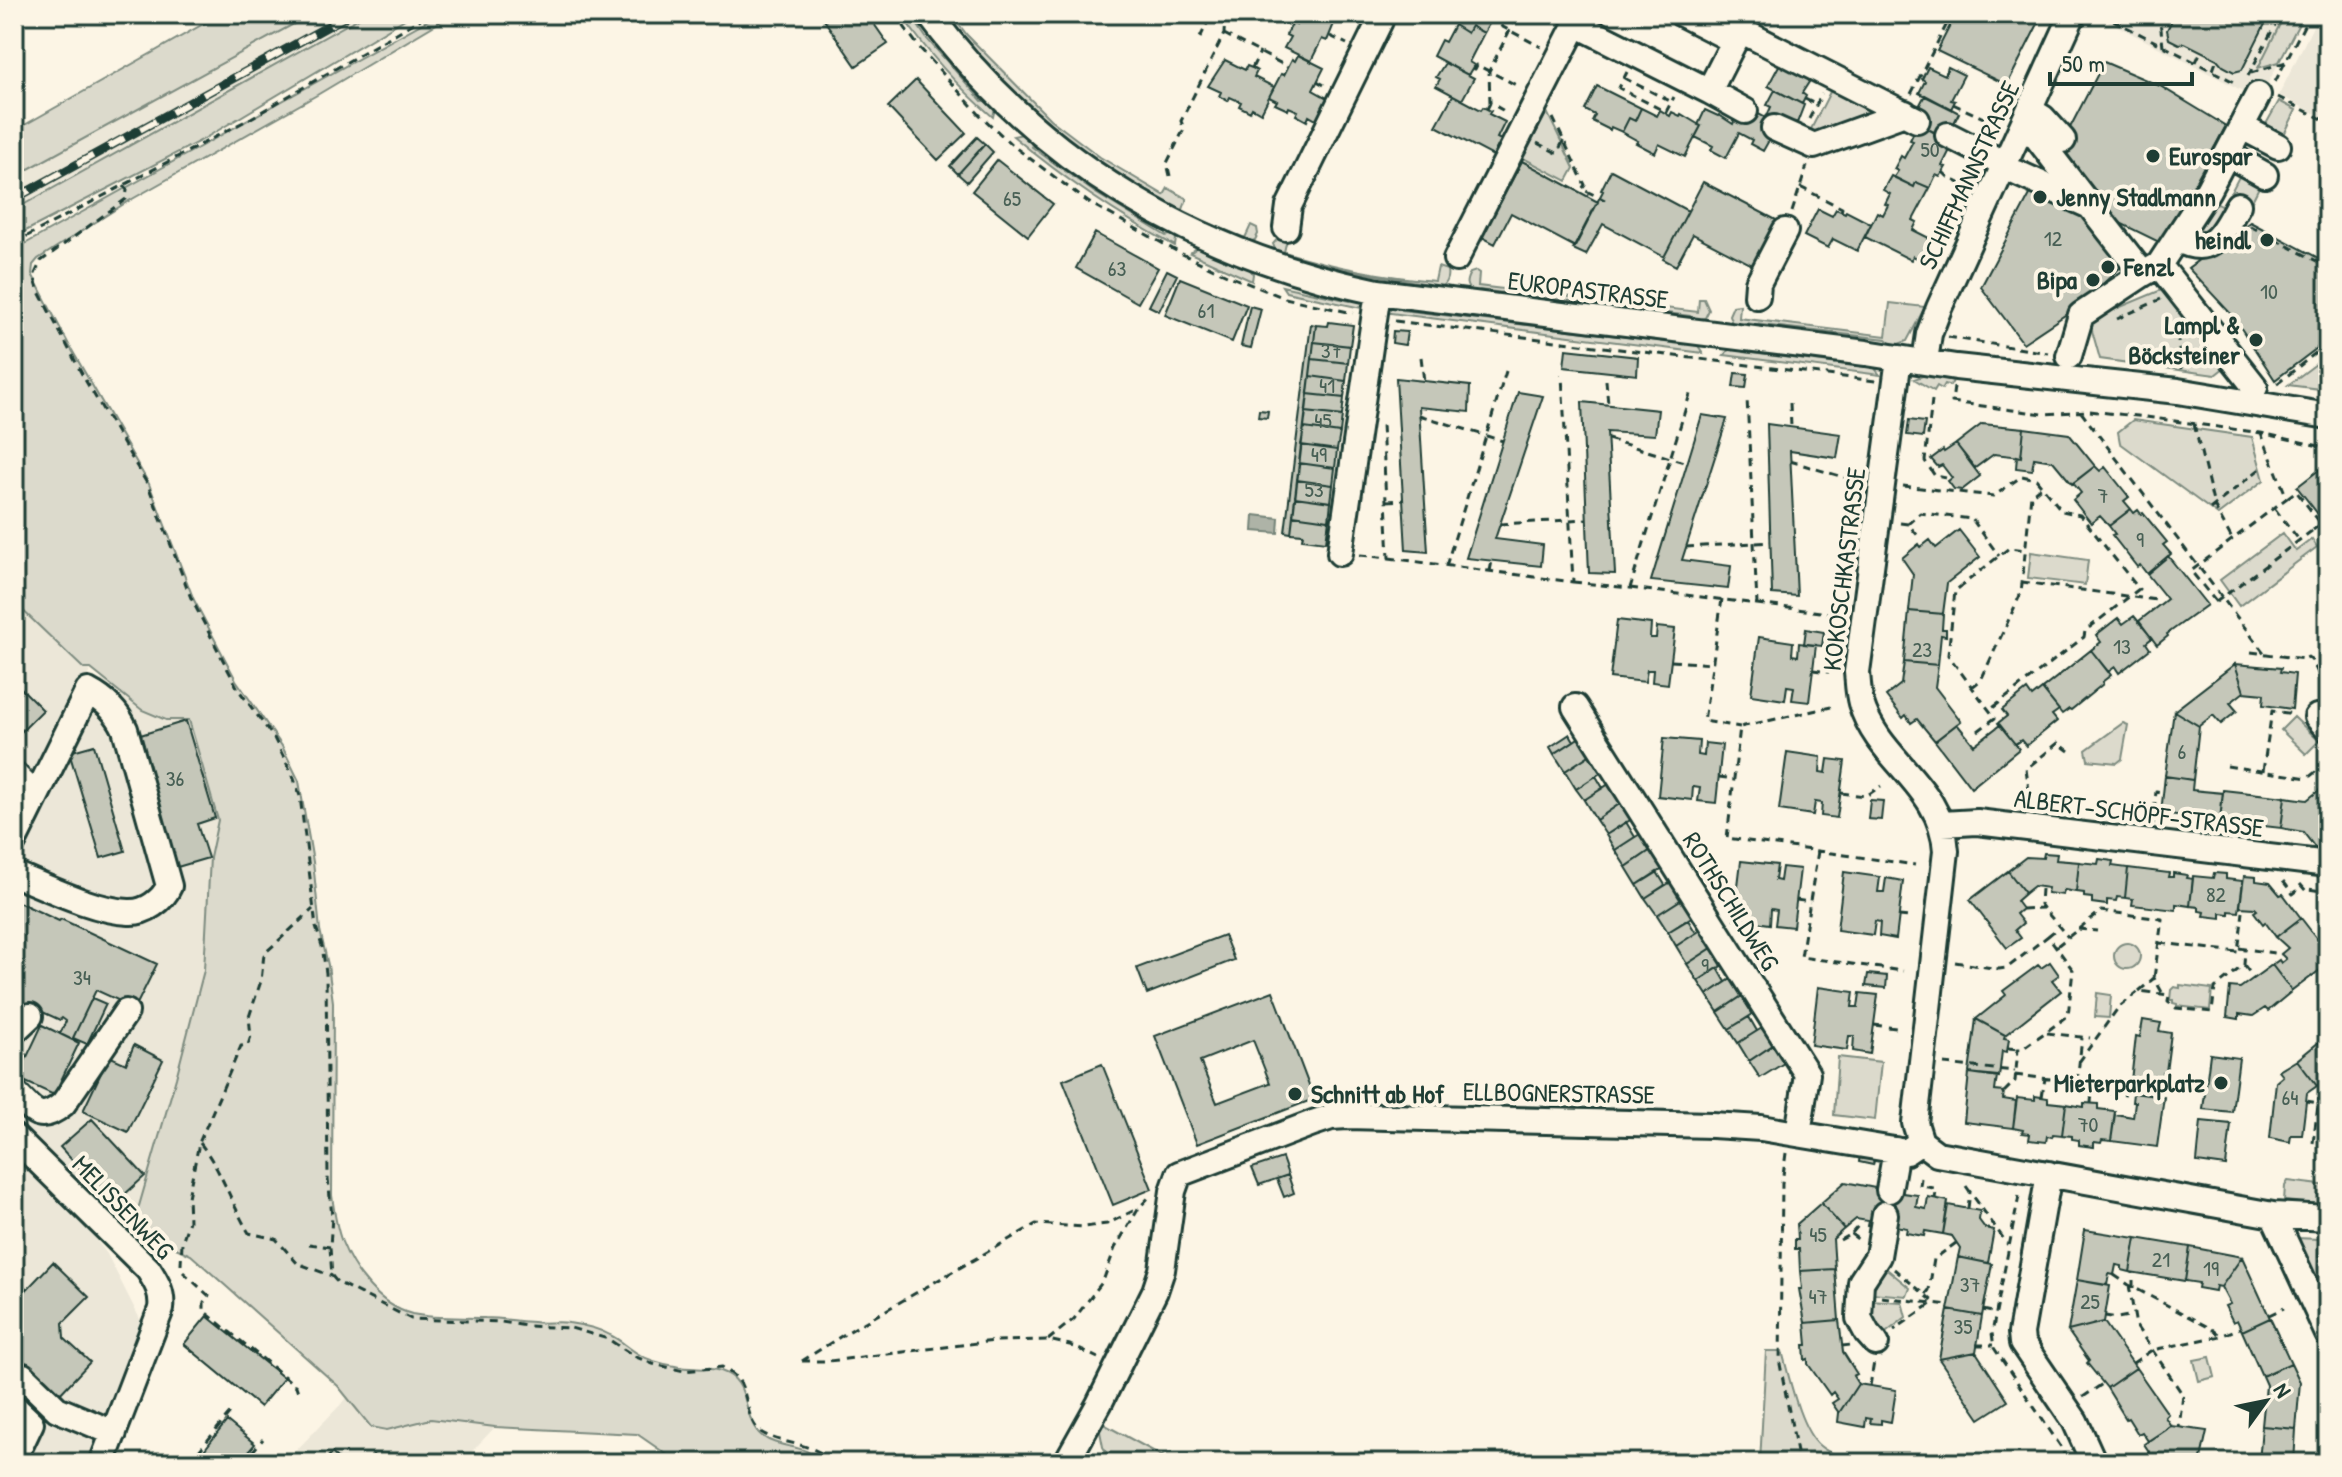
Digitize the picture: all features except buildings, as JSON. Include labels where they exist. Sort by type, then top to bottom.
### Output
[{"type":"street","name":"EUROPASTRASSE","points":[[929,14],[969,65],[1015,112],[1073,160],[1149,209],[1216,241],[1327,281],[1378,292],[1956,367],[2178,391],[2328,416]]},
{"type":"street","points":[[1286,228],[1289,206],[1380,21],[1380,14]]},
{"type":"street","points":[[1682,14],[1741,28],[1908,115]]},
{"type":"street","name":"SCHIFFMANNSTRASSE","points":[[1925,361],[1929,334],[1939,308],[2011,169],[2030,110],[2073,14]]},
{"type":"street","points":[[1456,259],[1579,19],[1636,54],[1745,111]]},
{"type":"street","points":[[1709,91],[1741,28]]},
{"type":"street","points":[[2069,356],[2081,315],[2151,270],[2176,239],[2208,190],[2242,127],[2255,87]]},
{"type":"street","points":[[2030,110],[2043,118],[2063,140]]},
{"type":"street","points":[[1774,128],[1806,142],[1908,115]]},
{"type":"street","points":[[2242,127],[2278,146]]},
{"type":"street","points":[[1948,135],[2090,206]]},
{"type":"street","points":[[2035,135],[2090,206],[2263,388]]},
{"type":"street","points":[[2227,154],[2265,175]]},
{"type":"street","points":[[2176,239],[2189,246],[2207,246],[2244,213],[2208,190]]},
{"type":"street","points":[[1757,296],[1758,283],[1785,231]]},
{"type":"street","points":[[1340,553],[1378,292]]},
{"type":"street","name":"KOKOSCHKASTRASSE","points":[[1899,358],[1857,672],[1862,704],[1880,738],[1934,806],[1942,824],[1946,851],[1915,1123],[1921,1142]]},
{"type":"street","points":[[14,874],[82,901],[128,912],[140,911],[160,900],[169,886],[125,729],[110,706],[88,691],[36,796],[17,825]]},
{"type":"street","name":"ROTHSCHILDWEG","points":[[1575,707],[1807,1074],[1794,1133]]},
{"type":"street","points":[[14,774],[36,796]]},
{"type":"street","name":"ALBERT-SCHÖPF-STRASSE","points":[[1942,824],[1977,822],[2328,864]]},
{"type":"street","points":[[14,1092],[36,1114],[55,1111],[63,1104],[126,1012]]},
{"type":"street","name":"ELLBOGNERSTRASSE","points":[[1066,1463],[1155,1291],[1162,1270],[1173,1191],[1179,1174],[1313,1123],[1331,1117],[1360,1116],[1712,1125],[1794,1133],[1906,1152],[1921,1142]]},
{"type":"street","name":"MELISSENWEG","points":[[14,1137],[148,1269],[158,1284],[162,1298],[161,1309],[102,1463]]},
{"type":"street","points":[[1921,1142],[1937,1154],[2273,1215],[2325,1228]]},
{"type":"street","points":[[1876,1343],[1859,1318],[1861,1282],[1878,1256],[1896,1150]]},
{"type":"street","points":[[2049,1174],[2021,1333],[2022,1343],[2075,1421],[2094,1463]]},
{"type":"street","points":[[2273,1215],[2328,1334]]},
{"type":"street","points":[[23,1376],[57,1409],[114,1433]]},
{"type":"street","points":[[14,1407],[31,1423],[14,1459]]},
{"type":"path","points":[[14,243],[251,118],[429,14]]},
{"type":"path","points":[[1170,176],[1167,163],[1184,129],[1181,121],[1224,34],[1225,14]]},
{"type":"path","points":[[1490,103],[1489,71],[1518,14]]},
{"type":"path","points":[[1908,115],[1952,14]]},
{"type":"path","points":[[2101,14],[2212,71],[2255,87],[2328,122]]},
{"type":"path","points":[[2154,14],[2160,21],[2163,46]]},
{"type":"path","points":[[2255,87],[2281,14]]},
{"type":"path","points":[[2255,87],[2286,62],[2310,14]]},
{"type":"path","points":[[1499,16],[1503,18],[1499,25],[1559,57]]},
{"type":"path","points":[[1200,38],[1210,17],[1225,24]]},
{"type":"path","points":[[1224,34],[1288,67]]},
{"type":"path","points":[[2196,63],[2201,51]]},
{"type":"path","points":[[1252,68],[1260,52]]},
{"type":"path","points":[[1636,54],[1619,88],[1666,113],[1683,78]]},
{"type":"path","points":[[2212,71],[2217,59]]},
{"type":"path","points":[[2255,87],[2286,62]]},
{"type":"path","points":[[1472,68],[1475,69],[1477,65],[1540,94],[1585,185],[1582,189],[1605,200]]},
{"type":"path","points":[[1785,231],[1800,187],[1806,142],[1817,105],[1831,76]]},
{"type":"path","points":[[1624,78],[1672,102]]},
{"type":"path","points":[[1805,99],[1817,105]]},
{"type":"path","points":[[1953,104],[2005,128]]},
{"type":"path","points":[[1520,134],[1557,153],[1564,140]]},
{"type":"path","points":[[1943,172],[1976,192]]},
{"type":"path","points":[[124,186],[126,199],[41,261],[34,276],[39,292],[84,378],[148,485],[191,598],[238,689],[274,738],[300,796],[313,909],[322,946],[328,999],[328,1179],[332,1216],[332,1276]]},
{"type":"path","points":[[1800,187],[1842,208],[1841,212]]},
{"type":"path","points":[[2244,213],[2328,267]]},
{"type":"path","points":[[1278,296],[1374,317],[1882,381]]},
{"type":"path","points":[[2106,324],[2160,300]]},
{"type":"path","points":[[2175,309],[2181,370]]},
{"type":"path","points":[[2263,388],[2328,343]]},
{"type":"path","points":[[1421,357],[1424,381]]},
{"type":"path","points":[[1446,566],[1507,368]]},
{"type":"path","points":[[1562,375],[1573,582]]},
{"type":"path","points":[[1606,380],[1608,405]]},
{"type":"path","points":[[1954,380],[1952,402],[2043,414],[2081,412],[2146,417],[2261,433],[2328,448]]},
{"type":"path","points":[[1630,588],[1691,391]]},
{"type":"path","points":[[1747,398],[1757,604]]},
{"type":"path","points":[[1932,400],[1925,461],[1935,476],[1944,478]]},
{"type":"path","points":[[1790,403],[1791,427]]},
{"type":"path","points":[[1381,412],[1389,558]]},
{"type":"path","points":[[2081,412],[2265,654]]},
{"type":"path","points":[[1419,415],[1503,441]]},
{"type":"path","points":[[2194,424],[2212,508],[2232,539]]},
{"type":"path","points":[[2261,433],[2287,498]]},
{"type":"path","points":[[1608,439],[1687,463]]},
{"type":"path","points":[[1790,461],[1853,480]]},
{"type":"path","points":[[2212,508],[2261,468]]},
{"type":"path","points":[[1893,485],[1994,496],[2022,476],[2036,479],[2062,511],[2080,515],[2139,589],[2085,631],[2084,637],[1990,710]]},
{"type":"path","points":[[1972,687],[1981,680],[2021,593],[2031,495],[2042,486]]},
{"type":"path","points":[[2324,522],[2313,530],[2300,541],[2216,602],[2191,571],[2296,491],[2328,533]]},
{"type":"path","points":[[1386,501],[1403,500]]},
{"type":"path","points":[[2274,508],[2300,541]]},
{"type":"path","points":[[1908,524],[1920,513],[1972,519],[1999,556]]},
{"type":"path","points":[[1500,524],[1587,519]]},
{"type":"path","points":[[1898,523],[1908,524],[1919,537]]},
{"type":"path","points":[[1686,547],[1771,542]]},
{"type":"path","points":[[1978,731],[1995,718],[1948,655],[1955,591],[2009,548],[2026,550]]},
{"type":"path","points":[[1340,553],[1865,617]]},
{"type":"path","points":[[1490,571],[1492,561]]},
{"type":"path","points":[[2022,582],[2156,600]]},
{"type":"path","points":[[1673,594],[1676,584]]},
{"type":"path","points":[[1722,599],[1704,721],[1740,727],[1831,707]]},
{"type":"path","points":[[2251,652],[2308,657],[2328,693]]},
{"type":"path","points":[[1671,661],[1712,664]]},
{"type":"path","points":[[1813,670],[1829,672]]},
{"type":"path","points":[[2263,771],[2272,711],[2322,723]]},
{"type":"path","points":[[1740,727],[1727,838],[1915,865]]},
{"type":"path","points":[[2035,829],[2026,769],[2058,743],[2069,751]]},
{"type":"path","points":[[2227,766],[2308,778],[2328,762]]},
{"type":"path","points":[[1719,777],[1734,779]]},
{"type":"path","points":[[1841,793],[1866,796],[1881,786]]},
{"type":"path","points":[[2154,806],[2156,791],[2163,792]]},
{"type":"path","points":[[1818,851],[1801,957],[1903,971]]},
{"type":"path","points":[[2041,889],[2040,904],[2068,937]]},
{"type":"path","points":[[2308,889],[2328,892]]},
{"type":"path","points":[[1796,900],[1810,902]]},
{"type":"path","points":[[2022,909],[2043,908]]},
{"type":"path","points":[[181,1265],[182,1242],[189,1221],[188,1197],[199,1143],[241,1046],[248,1045],[251,1036],[249,1017],[261,981],[264,954],[313,909]]},
{"type":"path","points":[[2056,947],[2101,911],[2162,919],[2154,978],[2163,994]]},
{"type":"path","points":[[2159,943],[2238,952],[2243,912]]},
{"type":"path","points":[[1899,916],[1909,917]]},
{"type":"path","points":[[1947,961],[2007,968],[2059,927]]},
{"type":"path","points":[[2078,929],[2097,931]]},
{"type":"path","points":[[2008,1048],[2022,1049],[2068,1016],[2073,970],[2048,936]]},
{"type":"path","points":[[2239,948],[2281,954]]},
{"type":"path","points":[[2245,949],[2244,965],[2250,973]]},
{"type":"path","points":[[2139,991],[2169,995],[2168,1002],[2176,1008],[2212,1012],[2215,988],[2244,965]]},
{"type":"path","points":[[2079,1062],[2118,1008],[2154,978]]},
{"type":"path","points":[[1874,1025],[1896,1028]]},
{"type":"path","points":[[2045,1033],[2090,1038]]},
{"type":"path","points":[[2077,1082],[2082,1037]]},
{"type":"path","points":[[2004,1092],[2015,1081],[2018,1049]]},
{"type":"path","points":[[1934,1063],[2077,1082],[2085,1090],[2126,1095]]},
{"type":"path","points":[[2042,1097],[2045,1078]]},
{"type":"path","points":[[2091,1103],[2092,1091]]},
{"type":"path","points":[[2313,1143],[2319,1099],[2328,1092]]},
{"type":"path","points":[[2306,1101],[2318,1103]]},
{"type":"path","points":[[1794,1133],[1782,1183],[1780,1364],[1799,1463]]},
{"type":"path","points":[[199,1143],[230,1193],[249,1233],[276,1239],[297,1263],[332,1276],[337,1282],[411,1319],[571,1328],[608,1339],[653,1364],[684,1371],[722,1367],[739,1379],[754,1424],[762,1433],[818,1452],[832,1463]]},
{"type":"path","points":[[1921,1178],[1920,1186],[1934,1188],[1935,1198]]},
{"type":"path","points":[[1966,1186],[2009,1246]]},
{"type":"path","points":[[1968,1208],[1970,1192]]},
{"type":"path","points":[[1048,1340],[1074,1319],[1103,1281],[1115,1248],[1139,1208],[1107,1224],[1084,1227],[1036,1224],[802,1361],[829,1361],[994,1341],[1048,1340],[1070,1345],[1116,1369]]},
{"type":"path","points":[[1840,1240],[1858,1226]]},
{"type":"path","points":[[2325,1228],[2321,1260],[2328,1260]]},
{"type":"path","points":[[1926,1295],[1934,1259],[1956,1243]]},
{"type":"path","points":[[309,1244],[330,1247]]},
{"type":"path","points":[[183,1272],[209,1296],[204,1302],[204,1311],[296,1386],[299,1395]]},
{"type":"path","points":[[2133,1272],[2131,1287],[2136,1326],[2183,1395],[2179,1427]]},
{"type":"path","points":[[2114,1275],[2221,1336]]},
{"type":"path","points":[[1860,1296],[1949,1305]]},
{"type":"path","points":[[2269,1315],[2284,1308]]},
{"type":"path","points":[[1983,1310],[1996,1313]]},
{"type":"path","points":[[2105,1316],[2117,1318],[2134,1315]]},
{"type":"path","points":[[2133,1363],[2152,1350],[2221,1336],[2240,1328]]},
{"type":"path","points":[[1976,1345],[1993,1345]]},
{"type":"path","points":[[189,1463],[231,1412]]},
{"type":"path","points":[[243,1463],[263,1439]]},
{"type":"path","points":[[2294,1458],[2327,1463]]},
{"type":"shaded area","points":[[221,14],[312,14],[14,177],[14,131]]},
{"type":"shaded area","points":[[312,14],[366,14],[14,210],[14,177]]},
{"type":"shaded area","points":[[366,14],[413,14],[202,140],[14,237],[14,210]]},
{"type":"shaded area","points":[[439,14],[453,14],[127,202],[38,259],[33,265],[32,274],[149,484],[194,600],[236,680],[282,746],[299,781],[333,1002],[332,1195],[340,1236],[361,1276],[389,1304],[412,1314],[580,1325],[618,1339],[653,1361],[728,1374],[740,1386],[752,1422],[762,1436],[809,1452],[820,1463],[679,1463],[637,1434],[495,1427],[431,1419],[387,1430],[371,1427],[338,1386],[191,1255],[176,1248],[144,1248],[121,1231],[137,1213],[204,970],[210,858],[218,820],[189,720],[166,720],[142,710],[91,669],[84,669],[14,602],[14,250]]},
{"type":"shaded area","points":[[901,14],[910,14],[927,39],[982,101],[990,100],[995,108],[993,117],[944,68]]},
{"type":"shaded area","points":[[939,14],[951,14],[967,35],[1050,119],[1100,157],[1164,195],[1168,188],[1187,199],[1182,212],[1245,238],[1251,225],[1257,228],[1255,240],[1249,242],[1210,228],[1101,167],[1020,103]]},
{"type":"shaded area","points":[[2094,14],[2304,14],[2265,89],[2243,91]]},
{"type":"shaded area","points":[[2285,14],[2304,14],[2279,62],[2258,68]]},
{"type":"shaded area","points":[[2319,14],[2328,14],[2328,120],[2279,95]]},
{"type":"shaded area","points":[[1834,84],[1892,114],[1814,138],[1808,135]]},
{"type":"shaded area","points":[[2279,101],[2296,110],[2281,141],[2262,131]]},
{"type":"shaded area","points":[[1547,112],[1574,168],[1567,181],[1523,158]]},
{"type":"shaded area","points":[[1023,134],[1030,138],[1032,147],[1094,192],[1166,236],[1174,234],[1175,246],[1091,195],[1013,136]]},
{"type":"shaded area","points":[[2243,169],[2263,179],[2251,203],[2231,192]]},
{"type":"shaded area","points":[[2211,200],[2229,209],[2214,238],[2197,228]]},
{"type":"shaded area","points":[[1279,237],[1287,239],[1284,252],[1321,262],[1378,274],[1435,281],[1438,267],[1447,270],[1446,281],[1432,290],[1428,284],[1333,268],[1277,254],[1273,244]]},
{"type":"shaded area","points":[[1198,247],[1249,268],[1253,274],[1252,281],[1190,253]]},
{"type":"shaded area","points":[[1470,273],[1479,273],[1478,286],[1698,312],[1699,299],[1704,299],[1709,310],[1705,318],[1693,322],[1690,316],[1480,290],[1473,293],[1467,281]]},
{"type":"shaded area","points":[[1282,286],[1350,301],[1356,297],[1366,309],[1286,292]]},
{"type":"shaded area","points":[[2171,286],[2230,363],[2215,375],[2100,359],[2089,320]]},
{"type":"shaded area","points":[[1398,302],[1402,310],[1676,343],[1684,339],[1694,340],[1703,353],[1383,312]]},
{"type":"shaded area","points":[[1890,303],[1925,307],[1907,341],[1893,346],[1886,339],[1745,323],[1738,328],[1729,315],[1733,306],[1740,305],[1739,318],[1886,336]]},
{"type":"shaded area","points":[[1739,345],[1743,352],[1854,366],[1863,361],[1870,362],[1880,375],[1724,355],[1732,346]]},
{"type":"shaded area","points":[[2328,355],[2328,390],[2288,385]]},
{"type":"shaded area","points":[[1928,374],[1953,381],[1942,389],[1937,386],[1934,391],[1914,379]]},
{"type":"shaded area","points":[[2133,420],[2252,437],[2264,480],[2218,515],[2120,443],[2118,432]]},
{"type":"shaded area","points":[[1254,515],[1279,518],[1278,533],[1253,531]]},
{"type":"shaded area","points":[[2283,533],[2296,551],[2312,539],[2317,547],[2239,606],[2220,580]]},
{"type":"shaded area","points":[[2031,552],[2088,560],[2085,585],[2028,578]]},
{"type":"shaded area","points":[[14,602],[83,669],[91,669],[14,828]]},
{"type":"shaded area","points":[[102,679],[142,710],[166,720],[189,720],[218,820],[210,858],[204,970],[137,1213],[121,1231],[14,1115],[14,867]]},
{"type":"shaded area","points":[[2294,717],[2319,741],[2306,754],[2281,730]]},
{"type":"shaded area","points":[[2123,723],[2128,725],[2122,759],[2117,763],[2088,760],[2086,750]]},
{"type":"shaded area","points":[[2127,943],[2136,947],[2140,956],[2136,965],[2127,969],[2118,965],[2114,956],[2118,947]]},
{"type":"shaded area","points":[[2180,985],[2212,989],[2210,1010],[2173,1003],[2170,1000],[2171,990],[2180,988]]},
{"type":"shaded area","points":[[2097,993],[2111,995],[2109,1018],[2095,1017]]},
{"type":"shaded area","points":[[1838,1057],[1881,1062],[1875,1120],[1834,1115]]},
{"type":"shaded area","points":[[14,1153],[81,1220],[107,1254],[146,1331],[94,1463],[14,1463]]},
{"type":"shaded area","points":[[2288,1181],[2328,1186],[2328,1205],[2284,1201]]},
{"type":"shaded area","points":[[2296,1238],[2319,1239],[2318,1257],[2328,1277],[2328,1304]]},
{"type":"shaded area","points":[[1882,1265],[1910,1288],[1907,1296],[1871,1293],[1876,1285],[1870,1282]]},
{"type":"shaded area","points":[[1865,1302],[1902,1302],[1906,1317],[1883,1335],[1880,1328],[1874,1330]]},
{"type":"shaded area","points":[[1766,1351],[1782,1351],[1796,1402],[1807,1428],[1820,1446],[1831,1453],[1869,1463],[1760,1463]]},
{"type":"shaded area","points":[[2210,1357],[2215,1377],[2199,1381],[2194,1360]]},
{"type":"shaded area","points":[[348,1397],[372,1427],[387,1430],[431,1419],[495,1427],[461,1463],[284,1463]]},
{"type":"shaded area","points":[[1098,1421],[1175,1463],[1112,1463],[1103,1447]]},
{"type":"railway","points":[[14,199],[350,14]]},
{"type":"place","name":"Eurospar","points":[[2153,156]]},
{"type":"place","name":"Jenny Stadlmann","points":[[2040,197]]},
{"type":"place","name":"heindl","points":[[2267,240]]},
{"type":"place","name":"Fenzl","points":[[2108,267]]},
{"type":"place","name":"Bipa","points":[[2093,280]]},
{"type":"place","name":"Lampl & Böcksteiner","points":[[2256,340]]},
{"type":"place","name":"Mieterparkplatz","points":[[2221,1083]]},
{"type":"place","name":"Schnitt ab Hof","points":[[1295,1094]]}]
